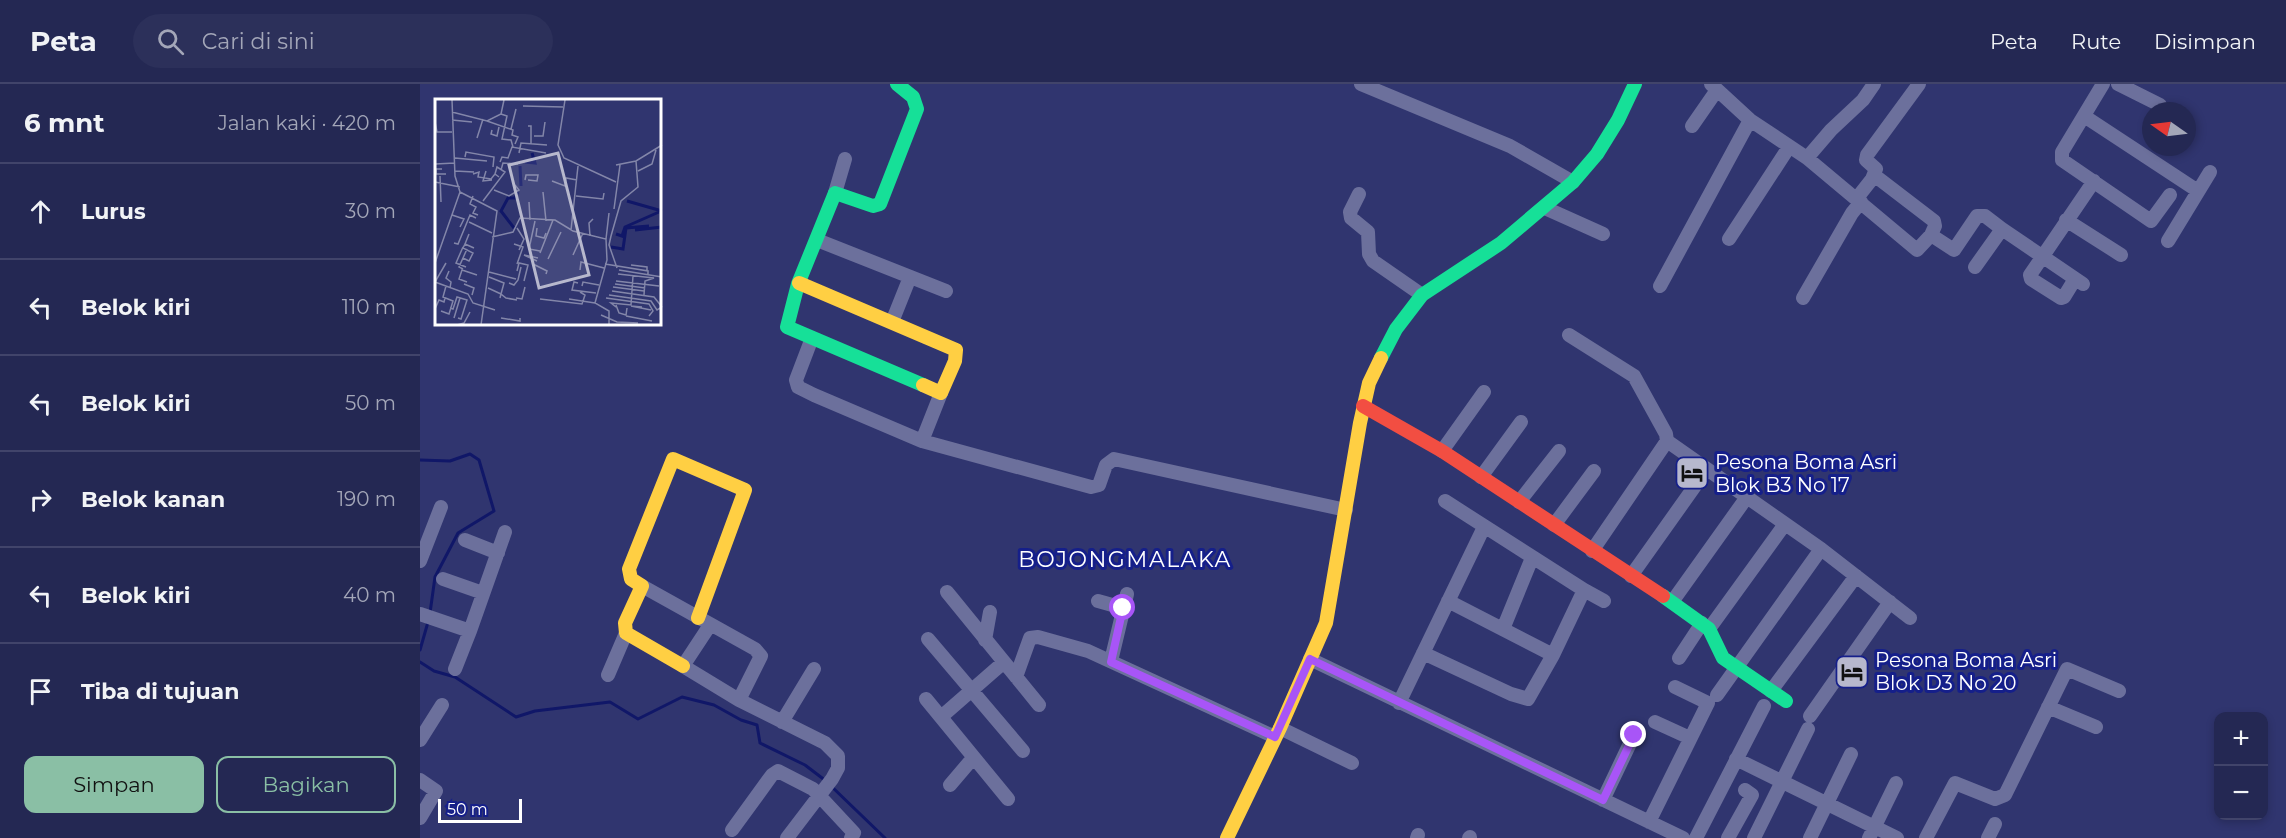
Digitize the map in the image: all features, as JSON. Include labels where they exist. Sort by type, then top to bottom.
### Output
[{"type":"street","points":[[835,193],[873,206],[880,204],[917,109],[917,101],[913,94],[897,84]]},
{"type":"street","points":[[1362,84],[1510,146],[1573,182]]},
{"type":"street","points":[[1227,838],[1278,733],[1326,623],[1363,406],[1369,383],[1396,329],[1422,295],[1501,243],[1573,182],[1597,154],[1618,120],[1635,84]]},
{"type":"street","points":[[1807,158],[1831,130],[1863,100],[1874,84]]},
{"type":"street","points":[[1803,298],[1874,175],[1876,169],[1866,160],[1867,155],[1919,84]]},
{"type":"street","points":[[2103,84],[2061,156],[2062,160],[2151,221],[2170,195]]},
{"type":"street","points":[[2118,84],[2154,102]]},
{"type":"street","points":[[1692,126],[1714,87],[1750,120],[1807,158],[1917,250],[1931,235],[1935,222],[1874,175]]},
{"type":"street","points":[[2084,116],[2198,191]]},
{"type":"street","points":[[1660,286],[1750,120]]},
{"type":"street","points":[[1729,239],[1789,147]]},
{"type":"street","points":[[845,159],[818,240],[785,321],[787,327],[941,393]]},
{"type":"street","points":[[2168,241],[2210,172]]},
{"type":"street","points":[[1931,235],[1954,250],[1977,216],[1985,216],[2002,229],[2041,256],[2079,282],[2064,297],[2031,279],[2031,272],[2041,256],[2094,181]]},
{"type":"street","points":[[1359,194],[1350,212],[1351,218],[1368,232],[1369,254],[1373,261],[1422,295]]},
{"type":"street","points":[[1545,208],[1604,234]]},
{"type":"street","points":[[2066,220],[2121,255]]},
{"type":"street","points":[[1976,267],[2002,229]]},
{"type":"street","points":[[818,240],[946,291]]},
{"type":"street","points":[[892,322],[910,277]]},
{"type":"street","points":[[799,283],[956,350],[955,361],[922,441]]},
{"type":"street","points":[[1569,335],[1634,376],[1666,434],[1667,441],[1592,550]]},
{"type":"street","points":[[812,338],[796,380],[798,387],[922,441],[1091,487],[1099,485],[1106,465],[1114,459],[1345,516]]},
{"type":"street","points":[[1442,451],[1484,392]]},
{"type":"street","points":[[1363,406],[1442,451],[1672,602],[1706,626],[1723,658],[1786,701]]},
{"type":"street","points":[[1480,477],[1521,422]]},
{"type":"street","points":[[1667,441],[1821,549],[1910,618]]},
{"type":"street","points":[[1519,502],[1559,451]]},
{"type":"street","points":[[683,666],[704,622],[745,489],[673,459],[629,569],[631,579],[704,622],[755,649],[761,656],[739,700]]},
{"type":"street","points":[[1631,576],[1707,469]]},
{"type":"street","points":[[1554,525],[1594,471]]},
{"type":"street","points":[[1672,602],[1747,497]]},
{"type":"street","points":[[1445,501],[1532,558],[1604,601]]},
{"type":"street","points":[[420,561],[426,527],[441,507]]},
{"type":"street","points":[[1679,658],[1785,524]]},
{"type":"street","points":[[1399,703],[1484,527]]},
{"type":"street","points":[[455,669],[505,532]]},
{"type":"street","points":[[465,540],[498,553]]},
{"type":"street","points":[[1717,695],[1821,549]]},
{"type":"street","points":[[1503,629],[1532,558]]},
{"type":"street","points":[[1771,691],[1856,576]]},
{"type":"street","points":[[443,579],[483,593]]},
{"type":"street","points":[[608,675],[626,633],[625,623],[642,586]]},
{"type":"street","points":[[1423,653],[1526,699],[1531,696],[1553,655],[1584,590]]},
{"type":"street","points":[[946,592],[1039,705]]},
{"type":"street","points":[[1111,662],[1127,594]]},
{"type":"street","points":[[1098,601],[1123,608]]},
{"type":"street","points":[[1448,601],[1553,655]]},
{"type":"street","points":[[1754,838],[1809,723],[1890,602]]},
{"type":"street","points":[[985,640],[990,612]]},
{"type":"street","points":[[428,616],[470,631]]},
{"type":"street","points":[[626,633],[739,700],[825,743],[838,756],[838,768],[826,788],[787,838]]},
{"type":"street","points":[[1016,676],[1030,638],[1038,637],[1078,648],[1352,763]]},
{"type":"street","points":[[928,639],[1023,751]]},
{"type":"street","points":[[1310,659],[1683,838]]},
{"type":"street","points":[[941,717],[1004,662]]},
{"type":"street","points":[[782,722],[814,669]]},
{"type":"street","points":[[1926,838],[1955,783],[1995,799],[2004,795],[2067,669],[2119,691]]},
{"type":"street","points":[[1649,822],[1708,703],[1674,687]]},
{"type":"street","points":[[926,699],[1008,800]]},
{"type":"street","points":[[420,740],[442,705]]},
{"type":"street","points":[[1696,838],[1764,706]]},
{"type":"street","points":[[2049,707],[2096,727]]},
{"type":"street","points":[[1655,722],[1690,738]]},
{"type":"street","points":[[1603,800],[1634,735]]},
{"type":"street","points":[[1810,838],[1851,754]]},
{"type":"street","points":[[950,784],[974,758]]},
{"type":"street","points":[[1736,759],[1827,804],[1872,833],[1897,838]]},
{"type":"street","points":[[732,830],[772,775],[778,771],[806,783],[826,788],[855,836]]},
{"type":"street","points":[[420,780],[436,791],[420,818]]},
{"type":"street","points":[[1872,833],[1896,783]]},
{"type":"street","points":[[1728,838],[1752,795]]},
{"type":"street","points":[[1988,838],[1995,824]]},
{"type":"waterway","points":[[420,460],[450,461],[470,454],[479,460],[494,511],[458,533],[435,577],[430,613]]},
{"type":"waterway","points":[[420,650],[428,622]]},
{"type":"waterway","points":[[420,662],[434,671],[455,677],[516,717],[535,711],[610,702],[638,719],[682,697],[714,705],[741,720],[757,725],[760,743],[805,765],[826,781]]},
{"type":"waterway","points":[[831,786],[885,838]]},
{"type":"traffic: fast","points":[[897,84],[913,97],[917,109],[880,204],[873,206],[835,193],[798,284],[787,327],[923,385]]},
{"type":"traffic: fast","points":[[1381,358],[1396,329],[1422,295],[1501,243],[1573,182],[1597,154],[1618,120],[1635,84]]},
{"type":"traffic: fast","points":[[1663,596],[1709,629],[1723,658],[1786,701]]},
{"type":"traffic: slow","points":[[799,283],[956,350],[955,361],[941,393],[923,385]]},
{"type":"traffic: slow","points":[[1227,838],[1280,728],[1326,623],[1360,423],[1369,383],[1381,358]]},
{"type":"traffic: slow","points":[[683,666],[626,633],[625,623],[642,586],[631,579],[629,569],[673,459],[745,490],[698,618]]},
{"type":"traffic: jam","points":[[1363,406],[1442,451],[1663,596]]},
{"type":"place","name":"Pesona Boma Asri Blok B3 No 17","points":[[1692,473]]},
{"type":"place","name":"Pesona Boma Asri Blok D3 No 20","points":[[1852,672]]},
{"type":"district","name":"BOJONGMALAKA","points":[[1125,559]]},
{"type":"route","points":[[1123,608],[1111,662],[1275,737],[1310,659],[1603,800],[1634,735]]}]
